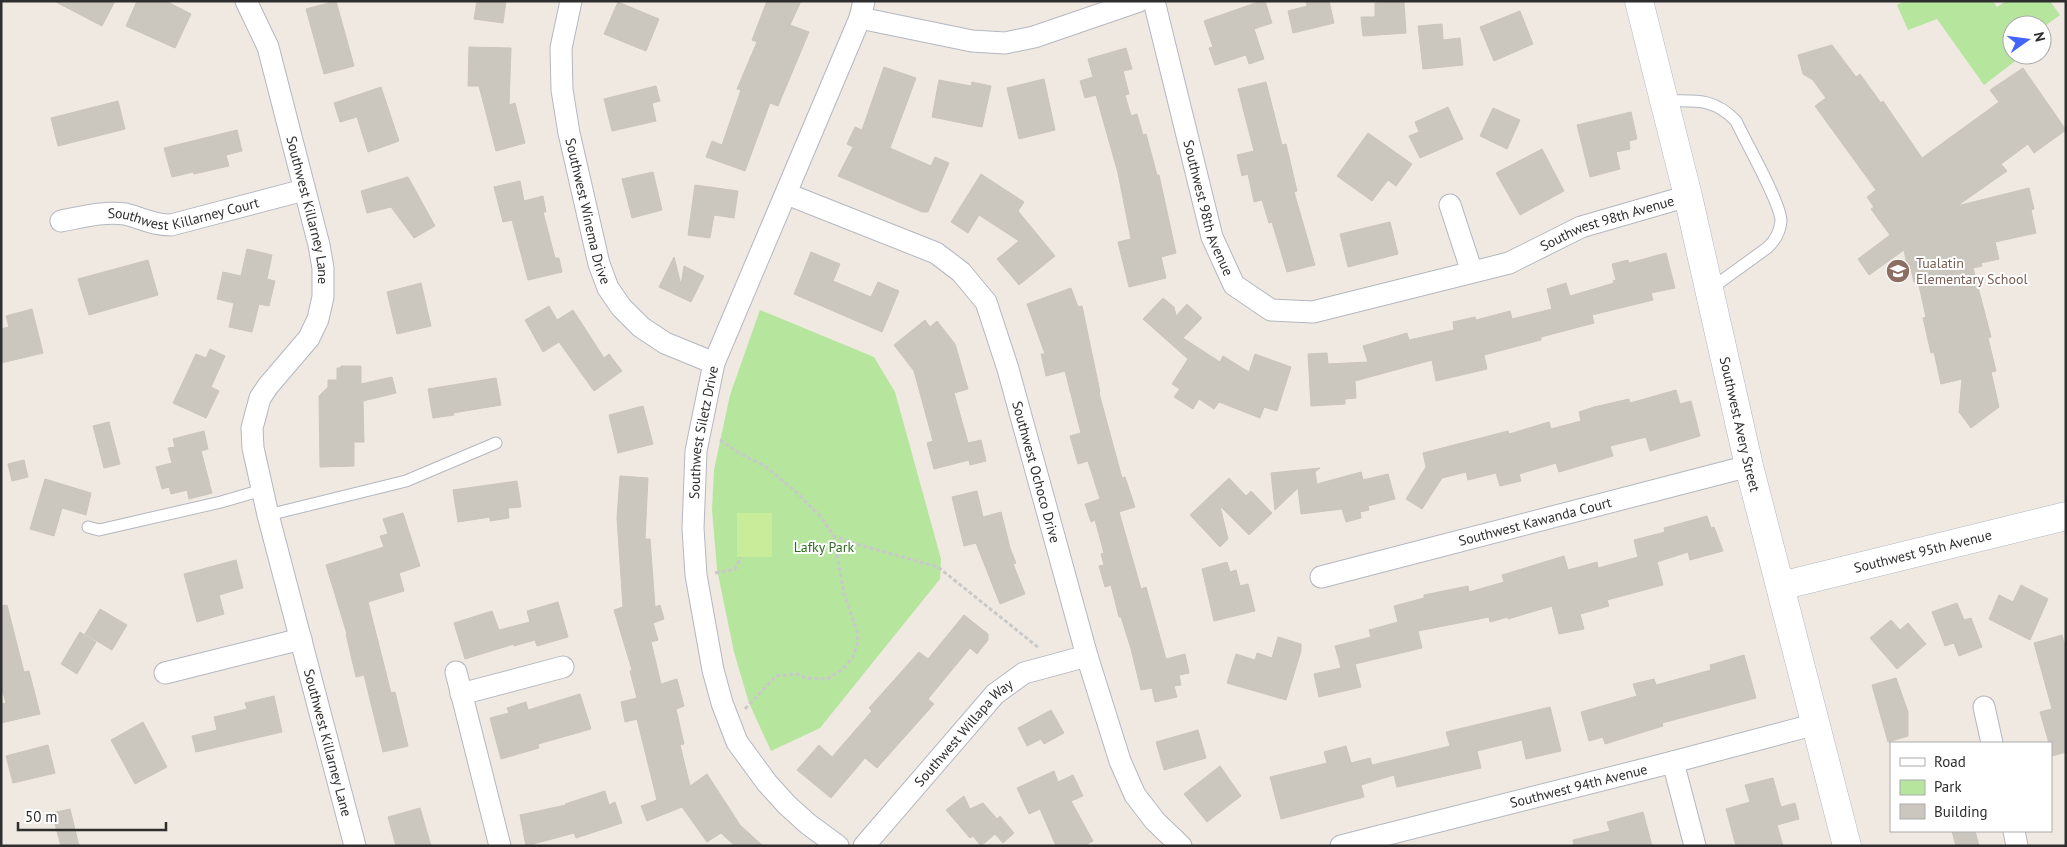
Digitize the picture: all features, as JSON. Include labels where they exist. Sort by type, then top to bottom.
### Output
[{"type":"main road","name":"Southwest Avery Street","points":[[1639,1],[1688,196],[1749,466],[1847,846]]},
{"type":"main road","name":"Southwest 95th Avenue","points":[[1781,586],[2066,516]]},
{"type":"street","name":"Southwest Killarney Lane","points":[[246,1],[268,48],[323,268],[323,296],[318,319],[309,338],[268,386],[256,410],[252,428],[253,448],[268,515],[355,846]]},
{"type":"street","name":"Southwest Winema Drive","points":[[571,1],[561,48],[562,90],[573,152],[599,264],[608,288],[621,307],[641,327],[665,343],[714,363]]},
{"type":"street","points":[[862,9],[972,41],[1005,42],[1034,37],[1139,1]]},
{"type":"street","name":"Southwest 98th Avenue","points":[[1154,1],[1212,237],[1234,285],[1271,310],[1313,312],[1509,263],[1581,227],[1688,196]]},
{"type":"street","name":"Southwest Siletz Drive","points":[[838,846],[808,824],[787,805],[746,756],[737,742],[722,703],[713,670],[696,575],[692,528],[696,451],[714,363],[862,9]]},
{"type":"street","name":"Southwest Killarney Court","points":[[62,221],[98,214],[122,214],[156,225],[171,225],[304,190]]},
{"type":"street","name":"Southwest Ochoco Drive","points":[[786,194],[936,253],[961,272],[986,302],[1008,369],[1087,656],[1120,761],[1135,795],[1155,821],[1181,846]]},
{"type":"street","points":[[1450,205],[1472,272]]},
{"type":"street","name":"Southwest Kawanda Court","points":[[1322,577],[1749,466]]},
{"type":"street","points":[[165,673],[301,639]]},
{"type":"street","name":"Southwest Willapa Way","points":[[864,846],[995,694],[1024,673],[1087,656]]},
{"type":"street","points":[[462,694],[564,667]]},
{"type":"street","points":[[456,672],[500,846]]},
{"type":"street","points":[[1984,708],[1992,742]]},
{"type":"street","name":"Southwest 94th Avenue","points":[[1341,846],[1816,724]]},
{"type":"street","points":[[1673,762],[1695,846]]},
{"type":"street","points":[[2014,832],[2017,846]]},
{"type":"lane","points":[[1664,101],[1702,101],[1715,104],[1726,111],[1736,121],[1780,212],[1780,227],[1774,241],[1710,290]]},
{"type":"lane","points":[[268,515],[406,481],[496,443]]},
{"type":"lane","points":[[88,527],[99,530],[221,502],[262,490]]},
{"type":"path","points":[[720,440],[739,453],[764,466],[794,490],[820,516],[834,536],[844,594],[857,631],[858,640],[853,657],[834,676],[827,679],[806,678],[798,674],[776,676],[731,727]]},
{"type":"path","points":[[834,536],[938,567],[1040,649],[1049,666]]},
{"type":"path","points":[[696,575],[731,571],[738,566],[741,557]]},
{"type":"green space","points":[[1905,1],[1993,1],[1997,7],[2006,1],[2050,1],[2060,15],[2052,21],[2052,15],[2002,15],[2002,65],[2010,65],[1984,85],[1937,19],[1908,30],[1897,5]]},
{"type":"green space","name":"Lafky Park","points":[[760,310],[874,357],[895,392],[941,559],[940,579],[820,728],[771,751],[749,703],[734,652],[717,569],[712,510],[714,470],[730,395]]},
{"type":"green space","points":[[737,513],[772,513],[772,557],[737,557]]},
{"type":"building","points":[[54,1],[115,1],[102,26]]},
{"type":"building","points":[[137,1],[166,1],[191,14],[175,48],[126,26]]},
{"type":"building","points":[[336,1],[354,66],[324,74],[306,9]]},
{"type":"building","points":[[477,1],[506,1],[503,23],[474,19]]},
{"type":"building","points":[[767,1],[801,1],[790,25],[809,32],[778,106],[770,103],[745,171],[706,157],[712,141],[722,145],[741,90],[737,89],[757,42],[752,40]]},
{"type":"building","points":[[1265,1],[1272,23],[1254,29],[1264,59],[1249,64],[1246,55],[1215,65],[1209,48],[1213,47],[1204,21]]},
{"type":"building","points":[[1306,1],[1329,1],[1334,23],[1293,33],[1288,11],[1307,6]]},
{"type":"building","points":[[618,2],[659,19],[646,51],[604,34]]},
{"type":"building","points":[[1404,2],[1406,33],[1363,36],[1361,17],[1375,17],[1375,3]]},
{"type":"building","points":[[1520,11],[1533,44],[1494,61],[1480,27]]},
{"type":"building","points":[[1442,24],[1443,40],[1460,38],[1463,65],[1423,69],[1418,26]]},
{"type":"building","points":[[1832,45],[1856,77],[1860,74],[1881,103],[1883,101],[1922,158],[1999,102],[1990,90],[2023,68],[2066,130],[2034,153],[2028,144],[2001,164],[2007,171],[1957,206],[2029,188],[2034,209],[2031,210],[2036,233],[1995,242],[1999,259],[1981,263],[1982,266],[1973,268],[1991,337],[1988,338],[1996,371],[1991,372],[1999,407],[1971,428],[1959,412],[1962,379],[1941,384],[1934,352],[1931,353],[1923,318],[1926,317],[1918,281],[1914,282],[1910,265],[1907,265],[1904,250],[1869,275],[1858,259],[1890,235],[1871,209],[1874,207],[1867,197],[1876,190],[1815,106],[1826,98],[1813,80],[1803,74],[1798,55]]},
{"type":"building","points":[[469,47],[511,48],[509,105],[515,103],[525,143],[496,151],[479,86],[468,86]]},
{"type":"building","points":[[1126,48],[1132,69],[1123,71],[1129,94],[1125,95],[1131,116],[1137,114],[1143,135],[1146,134],[1157,175],[1159,175],[1176,253],[1161,257],[1166,278],[1129,287],[1118,242],[1131,239],[1118,173],[1096,95],[1085,98],[1080,81],[1093,77],[1088,59]]},
{"type":"building","points":[[884,67],[916,78],[890,148],[931,166],[935,157],[949,163],[928,212],[922,212],[838,176],[853,147],[847,144],[855,127],[862,130]]},
{"type":"building","points":[[1044,79],[1055,130],[1019,139],[1007,88]]},
{"type":"building","points":[[939,80],[971,86],[972,82],[991,86],[982,127],[932,117]]},
{"type":"building","points":[[1266,82],[1282,145],[1286,144],[1297,191],[1294,192],[1315,265],[1287,272],[1272,222],[1269,223],[1262,200],[1254,202],[1248,174],[1242,176],[1237,155],[1254,151],[1238,89]]},
{"type":"building","points":[[656,86],[660,101],[652,103],[656,121],[612,131],[604,99]]},
{"type":"building","points":[[381,87],[399,141],[368,152],[357,117],[340,122],[334,103]]},
{"type":"building","points":[[118,101],[125,129],[58,146],[51,118]]},
{"type":"building","points":[[1448,107],[1463,139],[1420,158],[1409,136],[1419,132],[1415,122]]},
{"type":"building","points":[[1493,108],[1520,120],[1507,149],[1480,136]]},
{"type":"building","points":[[1631,112],[1637,139],[1629,141],[1630,149],[1616,152],[1620,169],[1590,177],[1577,125]]},
{"type":"building","points":[[237,130],[242,151],[226,155],[229,166],[172,177],[164,148]]},
{"type":"building","points":[[1368,133],[1412,164],[1396,186],[1388,180],[1372,201],[1337,176]]},
{"type":"building","points":[[1542,149],[1564,191],[1520,215],[1496,173]]},
{"type":"building","points":[[653,172],[662,210],[632,218],[622,179]]},
{"type":"building","points":[[981,174],[1024,202],[1018,211],[1055,256],[1019,285],[997,259],[1019,241],[979,215],[968,233],[951,222]]},
{"type":"building","points":[[408,177],[435,226],[414,238],[391,207],[367,213],[361,191]]},
{"type":"building","points":[[520,181],[524,201],[543,196],[546,212],[543,212],[555,258],[559,258],[562,272],[528,280],[512,220],[503,222],[494,187]]},
{"type":"building","points":[[695,185],[738,191],[734,218],[714,215],[710,238],[688,235]]},
{"type":"building","points":[[1390,222],[1398,254],[1348,267],[1340,234]]},
{"type":"building","points":[[247,249],[272,255],[267,279],[275,281],[269,306],[259,304],[252,332],[229,327],[234,303],[217,299],[223,272],[241,276]]},
{"type":"building","points":[[811,252],[840,264],[833,281],[871,297],[878,282],[899,291],[882,332],[794,294]]},
{"type":"building","points":[[1666,253],[1675,288],[1651,293],[1653,300],[1592,315],[1594,323],[1541,337],[1541,340],[1484,355],[1487,369],[1436,381],[1432,360],[1355,381],[1356,398],[1345,399],[1345,404],[1311,406],[1308,354],[1327,353],[1328,364],[1368,362],[1363,346],[1407,333],[1409,340],[1454,330],[1453,322],[1475,317],[1476,320],[1510,311],[1512,319],[1552,309],[1547,289],[1566,283],[1570,296],[1614,283],[1613,281],[1616,280],[1612,264],[1628,260],[1629,263]]},
{"type":"building","points":[[674,257],[681,285],[684,266],[704,276],[691,302],[659,287]]},
{"type":"building","points":[[148,260],[158,295],[89,315],[78,279]]},
{"type":"building","points":[[421,283],[431,326],[397,334],[387,292]]},
{"type":"building","points":[[1071,288],[1078,307],[1082,306],[1099,393],[1122,478],[1125,477],[1135,507],[1119,512],[1141,589],[1146,587],[1166,659],[1185,654],[1189,673],[1179,675],[1181,685],[1174,686],[1177,697],[1155,702],[1152,688],[1141,690],[1131,649],[1121,617],[1119,617],[1111,585],[1105,587],[1099,566],[1104,565],[1101,554],[1104,553],[1095,520],[1091,522],[1085,504],[1100,499],[1088,461],[1078,464],[1070,436],[1081,433],[1065,371],[1046,376],[1041,354],[1045,354],[1027,304]]},
{"type":"building","points":[[1163,298],[1174,307],[1176,316],[1187,304],[1202,318],[1183,338],[1220,362],[1223,356],[1249,372],[1255,354],[1291,367],[1277,411],[1264,407],[1260,418],[1219,402],[1214,409],[1199,399],[1193,409],[1174,397],[1180,389],[1172,384],[1188,359],[1143,319]]},
{"type":"building","points":[[549,306],[557,320],[573,310],[604,358],[609,354],[622,371],[594,391],[559,342],[543,352],[525,320]]},
{"type":"building","points":[[32,309],[43,353],[1,363],[1,329],[9,327],[6,316]]},
{"type":"building","points":[[925,320],[930,327],[937,321],[955,344],[968,389],[954,393],[968,443],[981,440],[986,461],[970,465],[969,460],[934,469],[927,443],[933,441],[914,371],[894,345]]},
{"type":"building","points":[[210,349],[225,356],[211,387],[219,391],[206,418],[173,403],[196,354],[206,358]]},
{"type":"building","points":[[341,366],[361,366],[361,384],[392,377],[396,393],[363,401],[364,442],[354,442],[354,466],[320,467],[319,396],[328,387],[328,380],[337,380],[337,368]]},
{"type":"building","points":[[496,378],[501,405],[433,418],[428,389]]},
{"type":"building","points":[[1676,390],[1680,404],[1691,401],[1700,436],[1650,451],[1646,437],[1610,446],[1613,456],[1559,472],[1556,463],[1519,474],[1521,481],[1500,486],[1496,473],[1468,480],[1466,472],[1442,478],[1422,509],[1406,499],[1426,467],[1423,453],[1508,431],[1509,434],[1549,422],[1551,429],[1581,421],[1579,412],[1594,407],[1629,399],[1630,403]]},
{"type":"building","points":[[643,406],[653,444],[618,453],[609,415]]},
{"type":"building","points":[[109,422],[120,464],[104,468],[93,426]]},
{"type":"building","points":[[204,431],[208,449],[201,451],[212,493],[189,499],[187,490],[171,494],[169,487],[162,489],[156,467],[172,463],[168,448],[175,447],[173,439]]},
{"type":"building","points":[[24,460],[28,477],[12,481],[8,464]]},
{"type":"building","points":[[1320,468],[1315,472],[1317,484],[1361,472],[1363,480],[1388,474],[1395,499],[1368,506],[1369,510],[1360,512],[1361,518],[1346,522],[1342,509],[1301,514],[1298,488],[1275,510],[1271,473]]},
{"type":"building","points":[[620,476],[648,478],[645,539],[650,539],[655,607],[660,605],[664,619],[653,623],[658,640],[651,642],[661,684],[677,679],[684,706],[676,709],[684,744],[680,745],[690,786],[707,774],[740,825],[763,846],[735,846],[721,833],[707,842],[682,807],[647,821],[641,806],[657,800],[637,719],[625,722],[621,702],[637,698],[630,671],[632,670],[614,610],[623,607],[617,518]]},
{"type":"building","points":[[1229,478],[1246,496],[1251,491],[1272,513],[1249,535],[1220,506],[1228,539],[1220,547],[1190,515]]},
{"type":"building","points":[[45,479],[91,493],[86,515],[62,508],[54,536],[30,529]]},
{"type":"building","points":[[517,481],[521,507],[508,508],[509,518],[490,521],[490,517],[458,522],[453,490]]},
{"type":"building","points":[[977,491],[983,517],[1001,512],[1010,548],[1016,563],[1013,564],[1025,594],[1000,604],[976,543],[964,546],[952,497]]},
{"type":"building","points":[[403,513],[420,566],[399,573],[404,591],[368,602],[391,693],[395,692],[408,746],[383,752],[364,675],[356,677],[347,634],[326,565],[384,547],[380,536],[388,534],[383,519]]},
{"type":"building","points":[[1707,516],[1711,528],[1714,527],[1723,551],[1690,560],[1688,552],[1657,562],[1663,585],[1607,600],[1609,606],[1580,614],[1584,629],[1559,634],[1552,606],[1508,619],[1508,617],[1490,622],[1489,617],[1418,631],[1422,648],[1355,664],[1361,687],[1319,697],[1314,674],[1341,668],[1335,646],[1371,637],[1369,630],[1398,622],[1394,606],[1424,598],[1424,595],[1468,586],[1469,592],[1504,582],[1502,575],[1564,556],[1568,570],[1597,562],[1598,568],[1638,557],[1634,540],[1665,532],[1664,528]]},
{"type":"building","points":[[236,560],[243,588],[219,595],[224,614],[197,622],[184,574]]},
{"type":"building","points":[[1227,562],[1230,572],[1236,570],[1240,586],[1248,584],[1255,611],[1214,621],[1202,569]]},
{"type":"building","points":[[2021,585],[2048,599],[2030,640],[1989,619],[1999,595],[2013,602]]},
{"type":"building","points":[[558,602],[568,637],[537,646],[535,640],[514,646],[514,644],[465,659],[454,623],[492,611],[499,630],[530,622],[527,611]]},
{"type":"building","points":[[1957,603],[1964,620],[1971,618],[1982,647],[1959,656],[1954,643],[1945,646],[1932,612]]},
{"type":"building","points":[[7,605],[24,672],[29,671],[40,714],[1,723],[1,704],[6,703],[1,685],[1,606]]},
{"type":"building","points":[[100,609],[127,625],[112,650],[85,634]]},
{"type":"building","points":[[964,615],[988,634],[988,640],[977,654],[970,648],[928,699],[934,704],[877,768],[865,758],[831,798],[797,770],[819,745],[832,757],[872,711],[869,708],[919,652],[928,659]]},
{"type":"building","points":[[1891,620],[1900,630],[1908,623],[1926,644],[1897,669],[1870,638]]},
{"type":"building","points":[[80,632],[96,642],[77,674],[61,664]]},
{"type":"building","points":[[2062,635],[2066,649],[2066,752],[2052,756],[2052,742],[2049,742],[2040,712],[2052,709],[2034,643]]},
{"type":"building","points":[[1278,637],[1301,644],[1301,651],[1286,700],[1227,683],[1236,654],[1255,660],[1257,653],[1272,658]]},
{"type":"building","points":[[1744,655],[1756,698],[1662,723],[1663,726],[1605,744],[1603,737],[1589,741],[1581,712],[1637,696],[1633,684],[1654,679],[1656,685],[1711,670],[1710,665]]},
{"type":"building","points":[[1896,678],[1908,712],[1908,736],[1888,742],[1872,685]]},
{"type":"building","points":[[580,694],[591,729],[538,744],[539,748],[501,759],[490,718],[509,713],[507,708],[526,702],[528,710]]},
{"type":"building","points":[[274,696],[282,732],[196,752],[192,736],[217,730],[214,717],[247,709],[245,703]]},
{"type":"building","points":[[1550,707],[1561,751],[1526,759],[1522,740],[1477,751],[1481,768],[1397,787],[1394,775],[1361,785],[1364,797],[1281,819],[1270,777],[1327,763],[1324,752],[1346,746],[1351,763],[1370,758],[1372,765],[1450,746],[1446,732]]},
{"type":"building","points":[[1051,710],[1064,733],[1044,744],[1041,739],[1027,746],[1018,728]]},
{"type":"building","points":[[143,722],[167,767],[135,784],[111,740]]},
{"type":"building","points":[[1198,730],[1206,758],[1164,770],[1156,742]]},
{"type":"building","points":[[48,745],[55,773],[13,783],[6,756]]},
{"type":"building","points":[[1220,766],[1241,796],[1207,822],[1184,794]]},
{"type":"building","points":[[1054,771],[1058,782],[1073,775],[1083,796],[1071,801],[1093,841],[1084,846],[1056,846],[1040,809],[1029,814],[1017,788]]},
{"type":"building","points":[[1773,778],[1781,807],[1795,803],[1799,819],[1777,825],[1783,846],[1736,846],[1726,809],[1750,802],[1745,785]]},
{"type":"building","points":[[605,791],[609,805],[615,802],[622,823],[576,838],[574,833],[526,846],[520,815],[566,805]]},
{"type":"building","points":[[964,796],[970,809],[983,803],[997,819],[1000,816],[1014,833],[1003,843],[995,834],[981,846],[973,836],[970,838],[946,810]]},
{"type":"building","points":[[420,808],[431,846],[396,846],[388,817]]},
{"type":"building","points":[[70,809],[79,846],[61,846],[52,813]]},
{"type":"building","points":[[1643,812],[1652,846],[1574,846],[1573,840],[1610,831],[1607,822]]},
{"type":"building","points":[[1952,832],[1975,832],[1979,846],[1956,846]]},
{"type":"place","name":"Tualatin Elementary School","points":[[1898,271]]}]
